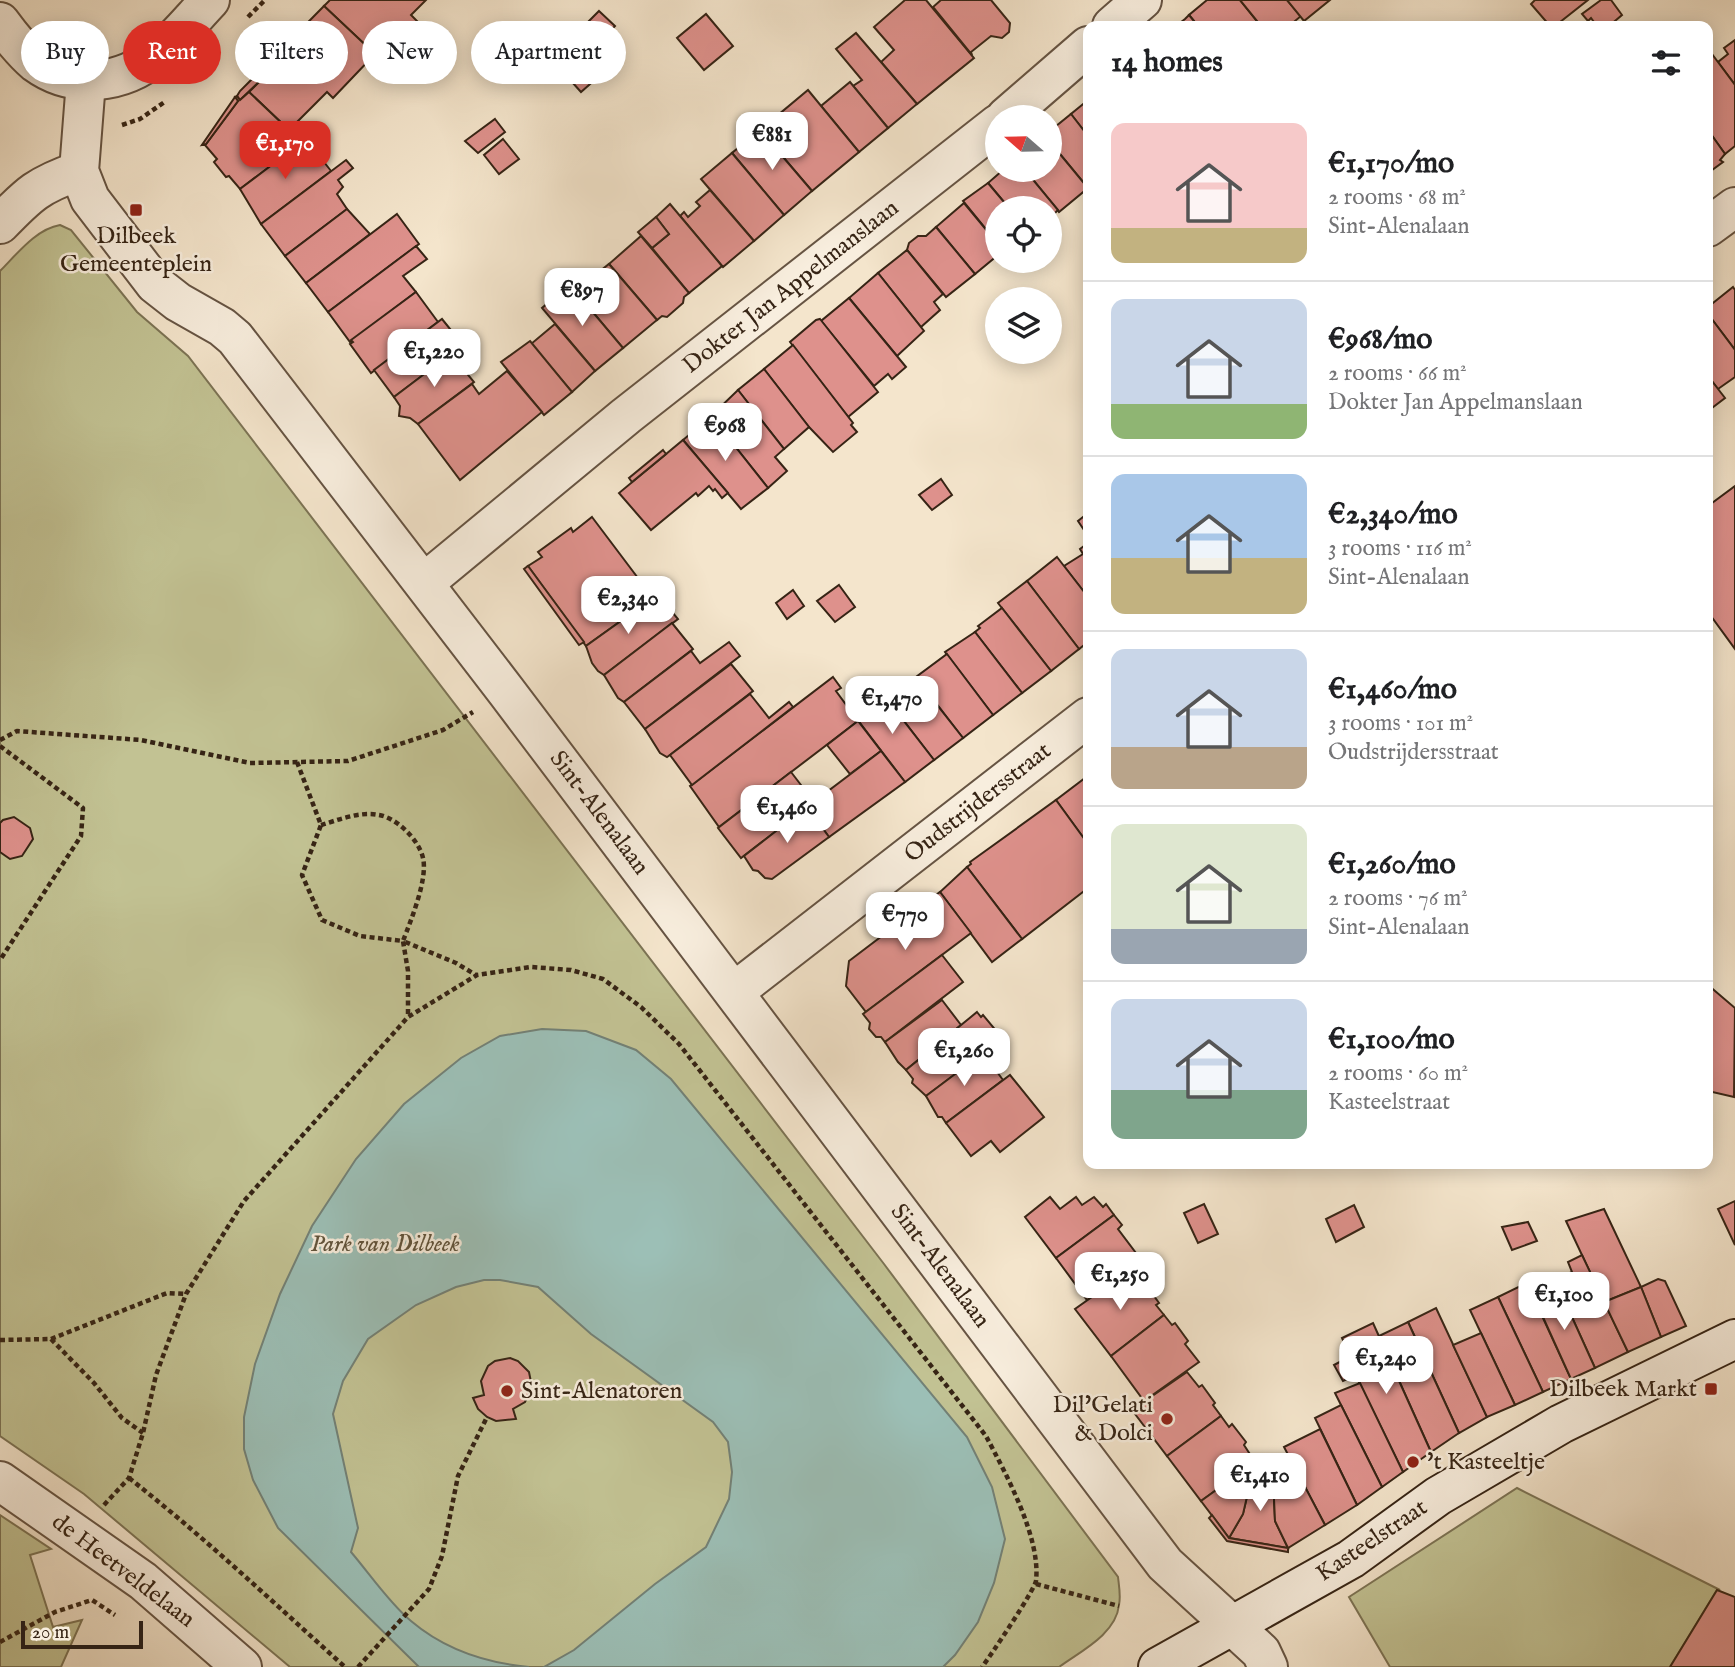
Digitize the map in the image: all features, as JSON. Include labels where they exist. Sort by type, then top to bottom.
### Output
[{"type":"street","points":[[109,78],[127,74],[157,56],[210,0]]},
{"type":"street","points":[[1118,21],[1142,0]]},
{"type":"street","points":[[0,22],[21,49]]},
{"type":"street","points":[[1020,105],[1083,50]]},
{"type":"street","name":"Sint-Alenalaan","points":[[86,84],[79,171],[90,199],[155,284],[235,338],[506,691],[1165,1564],[1261,1652],[1268,1667]]},
{"type":"street","name":"Dokter Jan Appelmanslaan","points":[[424,583],[626,416],[985,134]]},
{"type":"street","points":[[0,224],[30,192],[79,171]]},
{"type":"street","points":[[1713,223],[1735,207]]},
{"type":"street","name":"Oudstrijdersstraat","points":[[734,992],[1083,720]]},
{"type":"street","name":"Kasteelstraat","points":[[1158,1667],[1351,1559],[1438,1496],[1561,1424],[1735,1339]]},
{"type":"street","name":"de Heetveldelaan","points":[[0,1481],[143,1581],[242,1667]]},
{"type":"path","points":[[0,740],[17,731],[141,740],[250,763],[348,761],[443,730],[506,691]]},
{"type":"path","points":[[0,746],[83,808],[80,836],[1,956]]},
{"type":"path","points":[[297,762],[321,825],[302,875],[322,920],[360,936],[403,941],[456,962],[477,975]]},
{"type":"path","points":[[321,825],[351,817],[379,814],[410,831],[423,858],[419,896],[403,941],[408,971],[408,1017]]},
{"type":"path","points":[[345,1667],[229,1562],[129,1478],[143,1433],[156,1375],[186,1294],[244,1201],[408,1017],[477,975],[531,967],[571,970],[603,978],[641,1007],[679,1044],[986,1436],[1013,1489],[1035,1551],[1036,1584],[982,1667]]},
{"type":"path","points":[[0,1340],[51,1339],[167,1293],[186,1294]]},
{"type":"path","points":[[51,1339],[94,1383],[122,1418],[143,1433]]},
{"type":"path","points":[[358,1667],[429,1589],[442,1556],[458,1476],[487,1417]]},
{"type":"path","points":[[1036,1584],[1119,1606]]},
{"type":"path","points":[[0,1642],[55,1612],[92,1600],[118,1617]]},
{"type":"green space","name":"Park van Dilbeek","points":[[60,225],[71,230],[137,312],[188,356],[884,1264],[1118,1577],[1120,1598],[1116,1615],[1104,1633],[1087,1648],[1059,1667],[290,1667],[84,1494],[0,1436],[0,271],[35,237]]},
{"type":"green space","points":[[1517,1488],[1720,1590],[1717,1590],[1670,1667],[1390,1667],[1349,1597]]},
{"type":"green space","points":[[0,1515],[51,1549],[30,1555],[53,1627],[82,1620],[61,1667],[0,1667]]},
{"type":"water","points":[[542,1029],[586,1031],[636,1050],[671,1079],[967,1437],[992,1487],[1005,1539],[994,1583],[978,1622],[955,1655],[943,1667],[544,1667],[574,1650],[655,1584],[706,1547],[729,1499],[732,1472],[728,1442],[713,1422],[591,1334],[538,1287],[484,1280],[456,1287],[416,1305],[368,1339],[343,1381],[333,1414],[358,1528],[351,1552],[395,1606],[424,1631],[466,1653],[529,1667],[419,1667],[278,1528],[253,1480],[244,1449],[244,1417],[255,1364],[280,1294],[312,1226],[356,1159],[404,1104],[461,1058],[500,1036]]},
{"type":"building","points":[[330,0],[426,0],[411,15],[417,21],[362,21],[362,42],[348,29],[348,21],[340,21],[324,6]]},
{"type":"building","points":[[905,0],[926,0],[974,58],[917,104],[881,62],[894,50],[874,27]]},
{"type":"building","points":[[941,0],[991,0],[1010,23],[1009,32],[1002,38],[991,36],[971,52],[972,55],[933,7]]},
{"type":"building","points":[[1207,0],[1240,0],[1257,21],[1194,21],[1189,15]]},
{"type":"building","points":[[1240,0],[1287,0],[1301,16],[1295,21],[1257,21]]},
{"type":"building","points":[[1287,0],[1330,0],[1304,21]]},
{"type":"building","points":[[1535,0],[1588,0],[1561,21],[1546,21],[1531,4]]},
{"type":"building","points":[[1601,0],[1611,0],[1622,15],[1615,21],[1593,21],[1591,18],[1588,21],[1582,14]]},
{"type":"building","points":[[324,6],[340,21],[309,21]]},
{"type":"building","points":[[599,11],[610,21],[589,21]]},
{"type":"building","points":[[706,14],[733,46],[704,70],[677,38]]},
{"type":"building","points":[[1189,15],[1194,21],[1182,21]]},
{"type":"building","points":[[348,29],[362,42],[362,68],[348,82]]},
{"type":"building","points":[[856,33],[917,104],[888,128],[853,86],[862,80],[836,49]]},
{"type":"building","points":[[1735,40],[1735,85],[1718,62],[1728,54],[1724,48]]},
{"type":"building","points":[[1713,55],[1735,85],[1735,146],[1725,154],[1713,137]]},
{"type":"building","points":[[850,82],[888,128],[859,152],[821,106]]},
{"type":"building","points":[[247,84],[257,84],[240,100],[237,96]]},
{"type":"building","points":[[257,84],[346,84],[333,98],[327,92],[289,130],[249,92]]},
{"type":"building","points":[[574,84],[590,84],[581,92]]},
{"type":"building","points":[[808,90],[859,152],[812,191],[760,130]]},
{"type":"building","points":[[249,92],[289,130],[299,145],[240,189],[229,176],[226,177],[214,162],[217,159],[202,145],[206,144],[238,101],[235,97],[240,100]]},
{"type":"building","points":[[235,97],[238,101],[206,144],[202,145]]},
{"type":"building","points":[[1083,104],[1083,130],[1071,114]]},
{"type":"building","points":[[1071,114],[1083,130],[1083,182],[1062,157],[1062,121]]},
{"type":"building","points":[[495,119],[505,132],[478,153],[465,141]]},
{"type":"building","points":[[760,130],[812,191],[784,215],[732,153]]},
{"type":"building","points":[[1713,137],[1725,154],[1720,160],[1723,162],[1713,169]]},
{"type":"building","points":[[306,139],[331,171],[261,224],[240,189]]},
{"type":"building","points":[[503,139],[519,159],[499,174],[484,155]]},
{"type":"building","points":[[732,153],[784,215],[754,241],[701,179]]},
{"type":"building","points":[[1062,157],[1083,182],[1083,192],[1062,210],[1062,196],[1046,196],[1035,182],[1062,182]]},
{"type":"building","points":[[346,160],[353,168],[338,180],[343,187],[337,194],[347,209],[285,256],[261,224]]},
{"type":"building","points":[[1035,182],[1046,196],[999,196],[988,183]]},
{"type":"building","points":[[988,183],[999,196],[985,196],[985,228],[963,201]]},
{"type":"building","points":[[710,190],[754,241],[723,267],[680,216],[684,212],[688,217],[700,206],[696,202]]},
{"type":"building","points":[[964,203],[985,228],[985,266],[975,274],[936,227]]},
{"type":"building","points":[[670,204],[722,266],[689,293],[652,248],[669,234],[656,217]]},
{"type":"building","points":[[347,209],[370,234],[306,283],[285,256]]},
{"type":"building","points":[[397,214],[419,244],[328,312],[306,283]]},
{"type":"building","points":[[656,217],[669,234],[652,248],[638,232]]},
{"type":"building","points":[[936,227],[975,274],[946,297],[907,250],[909,243],[918,236],[926,236]]},
{"type":"building","points":[[641,236],[689,293],[684,297],[683,303],[667,317],[662,316],[657,320],[609,264]]},
{"type":"building","points":[[416,246],[427,259],[403,276],[416,292],[350,342],[328,312]]},
{"type":"building","points":[[907,250],[943,294],[934,302],[940,310],[921,327],[878,273]]},
{"type":"building","points":[[609,264],[657,320],[623,348],[575,291]]},
{"type":"building","points":[[878,273],[924,331],[897,356],[849,298]]},
{"type":"building","points":[[570,285],[623,348],[595,371],[542,308]]},
{"type":"building","points":[[1733,287],[1735,350],[1713,321],[1713,303]]},
{"type":"building","points":[[416,292],[438,322],[371,373],[350,344],[353,342],[351,340]]},
{"type":"building","points":[[849,298],[906,367],[892,379],[888,374],[874,386],[821,321]]},
{"type":"building","points":[[442,319],[463,345],[394,397],[374,370]]},
{"type":"building","points":[[820,319],[878,392],[848,417],[790,342]]},
{"type":"building","points":[[1713,321],[1735,350],[1735,377],[1718,389],[1713,382]]},
{"type":"building","points":[[555,324],[595,371],[572,392],[531,344]]},
{"type":"building","points":[[530,341],[572,392],[544,415],[501,362]]},
{"type":"building","points":[[793,345],[853,423],[851,425],[857,432],[833,452],[809,427],[764,369]]},
{"type":"building","points":[[456,350],[465,360],[459,364],[474,382],[418,424],[410,418],[399,416],[400,406],[394,397]]},
{"type":"building","points":[[764,369],[809,427],[784,449],[738,390]]},
{"type":"building","points":[[507,371],[542,412],[460,480],[418,424],[472,384],[479,394]]},
{"type":"building","points":[[1713,382],[1725,398],[1713,407]]},
{"type":"building","points":[[738,390],[784,449],[775,457],[787,471],[768,488],[711,416]]},
{"type":"building","points":[[711,416],[768,488],[741,509],[683,440]]},
{"type":"building","points":[[683,440],[728,493],[722,498],[709,486],[698,496],[696,493],[651,530],[619,493]]},
{"type":"building","points":[[663,450],[666,454],[632,482],[629,478]]},
{"type":"building","points":[[941,479],[952,495],[932,510],[919,495]]},
{"type":"building","points":[[1735,486],[1735,649],[1713,619],[1713,502]]},
{"type":"building","points":[[592,517],[653,598],[586,646],[528,566],[542,557],[538,552],[571,528],[573,532]]},
{"type":"building","points":[[1083,554],[1083,591],[1064,566]]},
{"type":"building","points":[[1057,557],[1083,591],[1083,646],[1079,649],[1027,581]]},
{"type":"building","points":[[528,566],[584,642],[579,645],[524,569]]},
{"type":"building","points":[[1027,581],[1079,649],[1051,671],[998,603]]},
{"type":"building","points":[[839,585],[855,607],[835,622],[817,601]]},
{"type":"building","points":[[793,590],[804,606],[787,619],[776,603]]},
{"type":"building","points":[[653,598],[667,617],[673,613],[678,619],[604,675],[598,671],[586,646]]},
{"type":"building","points":[[1002,608],[1051,671],[1022,693],[975,632],[980,628],[978,626]]},
{"type":"building","points":[[672,623],[693,649],[624,702],[618,698],[604,675]]},
{"type":"building","points":[[975,632],[1022,693],[993,715],[945,652]]},
{"type":"building","points":[[729,642],[740,656],[645,729],[624,702],[691,651],[700,663]]},
{"type":"building","points":[[947,654],[993,715],[963,738],[916,677]]},
{"type":"building","points":[[731,664],[753,691],[667,757],[660,753],[645,729]]},
{"type":"building","points":[[833,677],[841,688],[836,691],[858,721],[719,827],[690,786]]},
{"type":"building","points":[[919,682],[963,738],[934,760],[888,700],[903,688],[907,692]]},
{"type":"building","points":[[879,689],[934,760],[905,782],[851,711]]},
{"type":"building","points":[[750,694],[769,718],[789,702],[793,707],[692,785],[670,755]]},
{"type":"building","points":[[858,721],[881,751],[850,774],[827,745]]},
{"type":"building","points":[[881,751],[905,782],[829,837],[807,807]]},
{"type":"building","points":[[791,772],[814,802],[741,858],[718,828]]},
{"type":"building","points":[[1083,780],[1083,837],[1056,800]]},
{"type":"building","points":[[1056,800],[1083,837],[1083,892],[1022,939],[967,867],[970,862]]},
{"type":"building","points":[[807,807],[829,837],[772,879],[753,870],[744,856]]},
{"type":"building","points":[[14,817],[30,828],[33,839],[22,856],[10,859],[0,852],[0,823]]},
{"type":"building","points":[[967,867],[1022,939],[992,962],[940,892]]},
{"type":"building","points":[[940,892],[971,933],[866,1012],[846,986],[849,961]]},
{"type":"building","points":[[942,955],[963,982],[885,1042],[881,1037],[876,1037],[869,1029],[870,1023],[863,1014]]},
{"type":"building","points":[[1713,989],[1735,1008],[1734,1097],[1713,1092]]},
{"type":"building","points":[[942,1000],[961,1025],[906,1070],[885,1042]]},
{"type":"building","points":[[977,1012],[981,1017],[983,1015],[1003,1039],[926,1096],[912,1083],[913,1079],[906,1070]]},
{"type":"building","points":[[983,1053],[1003,1080],[946,1123],[942,1117],[938,1117],[926,1096]]},
{"type":"building","points":[[1010,1075],[1044,1117],[1000,1152],[991,1141],[971,1156],[946,1123]]},
{"type":"building","points":[[1050,1197],[1060,1209],[1076,1197],[1082,1205],[1094,1197],[1103,1207],[1106,1204],[1114,1215],[1056,1258],[1025,1217]]},
{"type":"building","points":[[1735,1201],[1735,1245],[1718,1209]]},
{"type":"building","points":[[1204,1204],[1218,1234],[1198,1243],[1184,1213]]},
{"type":"building","points":[[1354,1205],[1364,1227],[1336,1242],[1326,1219]]},
{"type":"building","points":[[1604,1209],[1641,1287],[1604,1302],[1566,1221]]},
{"type":"building","points":[[1114,1215],[1122,1225],[1118,1229],[1142,1261],[1087,1300],[1056,1258]]},
{"type":"building","points":[[1528,1222],[1537,1241],[1512,1250],[1502,1227]]},
{"type":"building","points":[[1582,1255],[1628,1352],[1595,1368],[1555,1280],[1572,1272],[1568,1262]]},
{"type":"building","points":[[1130,1270],[1143,1287],[1146,1285],[1164,1315],[1111,1356],[1075,1309]]},
{"type":"building","points":[[1658,1279],[1665,1281],[1686,1326],[1661,1337],[1641,1287]]},
{"type":"building","points":[[1527,1283],[1571,1379],[1543,1392],[1498,1297]]},
{"type":"building","points":[[1557,1284],[1595,1368],[1571,1379],[1533,1295]]},
{"type":"building","points":[[1641,1287],[1661,1337],[1628,1352],[1604,1302]]},
{"type":"building","points":[[1498,1297],[1543,1392],[1515,1405],[1470,1310]]},
{"type":"building","points":[[1436,1308],[1487,1417],[1459,1433],[1408,1322]]},
{"type":"building","points":[[1164,1315],[1172,1325],[1175,1323],[1188,1341],[1185,1344],[1199,1362],[1144,1401],[1111,1356]]},
{"type":"building","points":[[1408,1322],[1459,1433],[1431,1452],[1379,1336]]},
{"type":"building","points":[[1373,1323],[1431,1452],[1403,1472],[1347,1358],[1351,1357],[1342,1338]]},
{"type":"building","points":[[1481,1333],[1515,1405],[1487,1417],[1453,1345]]},
{"type":"building","name":"Sint-Alenatoren","points":[[510,1358],[518,1361],[529,1372],[532,1387],[525,1402],[513,1409],[516,1419],[496,1421],[478,1409],[473,1398],[484,1395],[481,1381],[488,1366],[495,1361]]},
{"type":"building","points":[[1347,1358],[1356,1375],[1343,1381],[1334,1365]]},
{"type":"building","points":[[1187,1372],[1199,1387],[1202,1385],[1221,1416],[1167,1456],[1132,1410]]},
{"type":"building","points":[[1360,1383],[1403,1472],[1382,1487],[1335,1393]]},
{"type":"building","points":[[1341,1405],[1382,1487],[1357,1505],[1315,1418]]},
{"type":"building","points":[[1221,1416],[1229,1427],[1232,1424],[1246,1442],[1244,1445],[1255,1462],[1201,1501],[1167,1456]]},
{"type":"building","points":[[1320,1429],[1357,1505],[1325,1525],[1284,1447]]},
{"type":"building","points":[[1255,1462],[1267,1476],[1273,1477],[1275,1521],[1288,1548],[1229,1538],[1243,1514]]},
{"type":"building","points":[[1255,1462],[1243,1514],[1229,1538],[1201,1501]]},
{"type":"building","points":[[1293,1464],[1325,1525],[1288,1548],[1275,1521],[1273,1477]]},
{"type":"building","points":[[1212,1515],[1229,1538],[1288,1548],[1288,1552],[1227,1541],[1209,1518]]},
{"type":"building","points":[[1717,1590],[1735,1597],[1735,1667],[1670,1667]]},
{"type":"place","name":"Dilbeek Gemeenteplein","points":[[136,210]]},
{"type":"place","name":"Dilbeek Markt","points":[[1711,1389]]},
{"type":"place","name":"Sint-Alenatoren","points":[[507,1391]]},
{"type":"place","name":"Dil'Gelati & Dolci","points":[[1167,1419]]},
{"type":"place","name":"'t Kasteeltje","points":[[1413,1462]]}]
